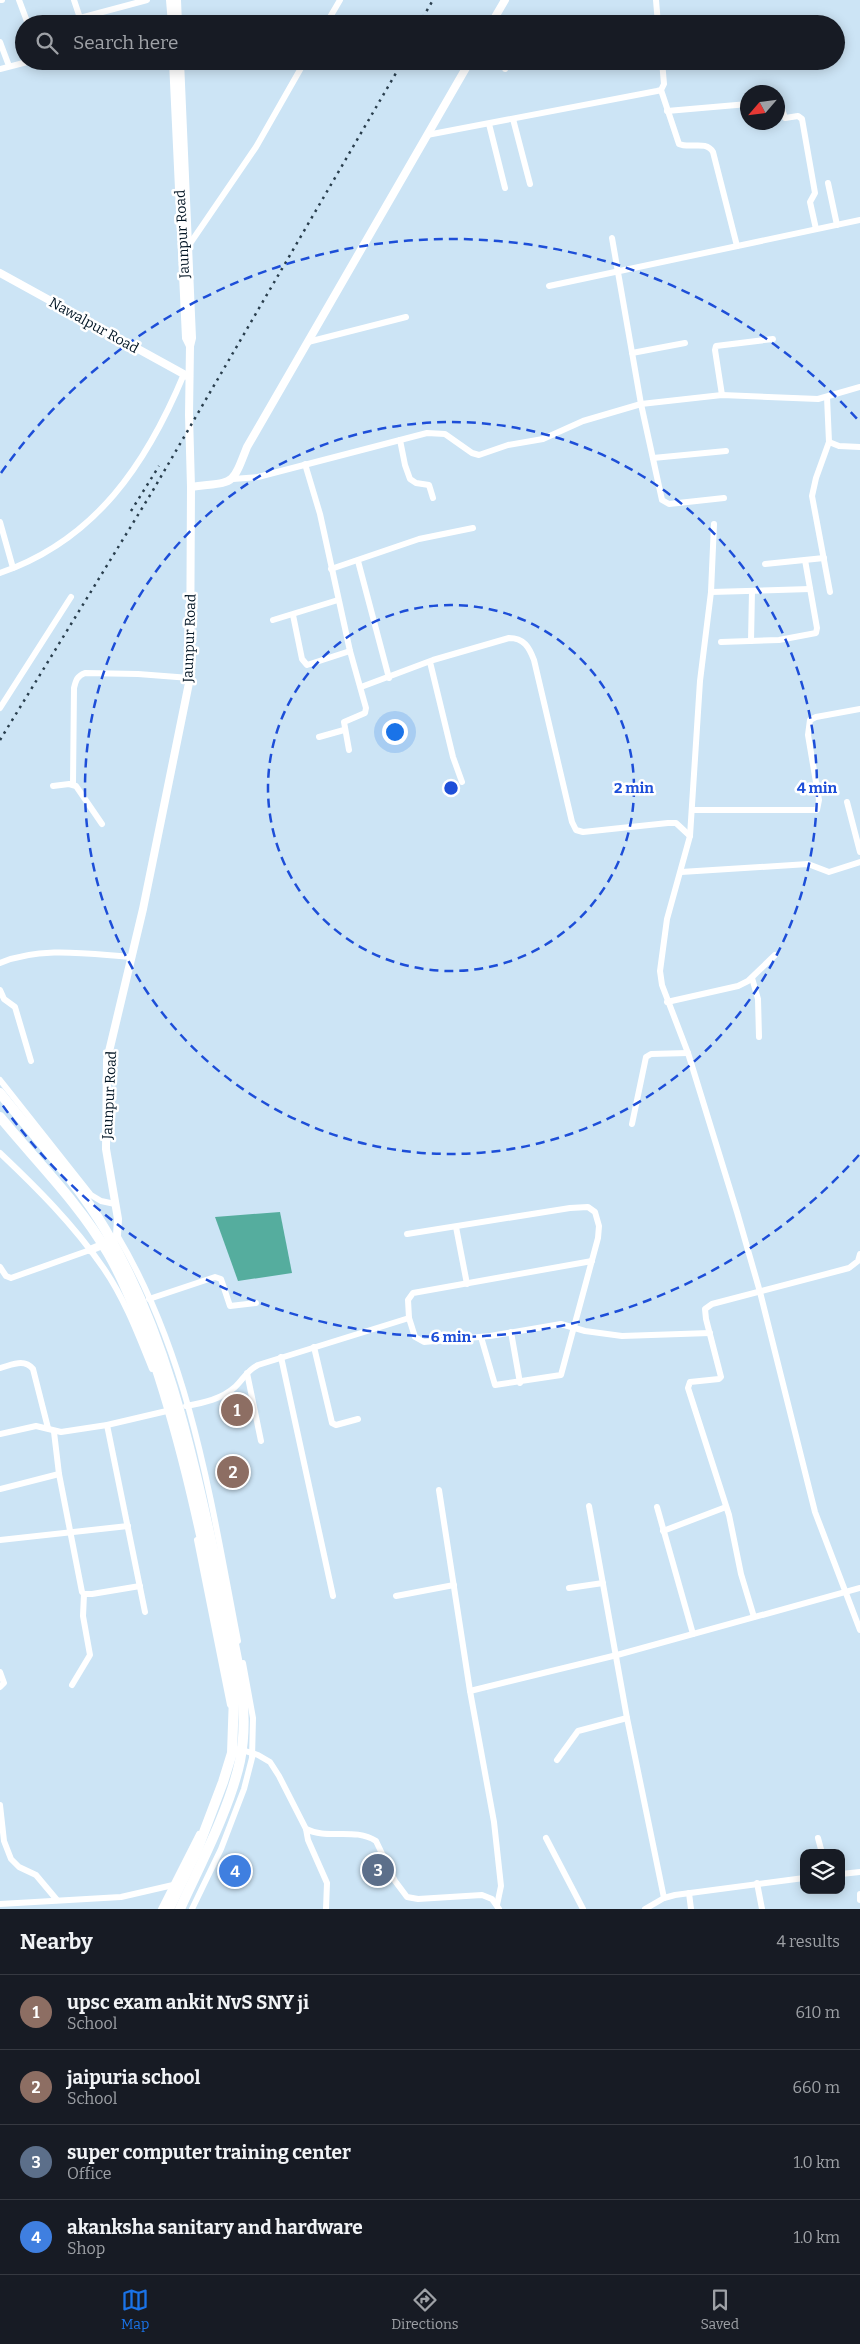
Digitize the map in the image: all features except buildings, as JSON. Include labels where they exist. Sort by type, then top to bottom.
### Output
[{"type":"highway","points":[[0,1093],[101,1232],[135,1312],[166,1395],[185,1464],[230,1668],[234,1696],[232,1753],[203,1848],[180,1909]]},
{"type":"highway","points":[[0,1117],[101,1232]]},
{"type":"highway","points":[[169,1909],[203,1848]]},
{"type":"street","points":[[19,0],[25,15]]},
{"type":"street","points":[[74,0],[79,15]]},
{"type":"street","points":[[100,15],[148,0]]},
{"type":"street","points":[[170,0],[171,15]]},
{"type":"street","points":[[177,0],[178,15]]},
{"type":"street","points":[[331,15],[340,0]]},
{"type":"street","points":[[497,15],[505,0]]},
{"type":"street","points":[[656,0],[657,15]]},
{"type":"street","points":[[0,42],[9,66]]},
{"type":"street","points":[[0,69],[15,65]]},
{"type":"street","name":"Jaunpur Road","points":[[117,1235],[119,1227],[106,1141],[107,1060],[131,957],[190,678],[191,487],[186,376],[190,346],[186,338],[174,70]]},
{"type":"street","points":[[180,70],[189,245],[192,338],[190,346]]},
{"type":"street","points":[[182,254],[256,147],[300,70]]},
{"type":"street","points":[[233,479],[238,472],[247,447],[465,70]]},
{"type":"street","points":[[663,70],[664,84],[661,90],[679,144],[683,146],[706,146],[713,152],[737,246]]},
{"type":"street","points":[[427,136],[661,90]]},
{"type":"street","points":[[668,111],[740,105]]},
{"type":"street","points":[[785,118],[798,116],[802,119],[815,193],[810,202],[816,229]]},
{"type":"street","points":[[513,119],[530,184]]},
{"type":"street","points":[[489,124],[505,188]]},
{"type":"street","points":[[828,183],[837,225]]},
{"type":"street","points":[[549,286],[860,220]]},
{"type":"street","points":[[612,238],[641,404],[662,500],[666,504],[724,498]]},
{"type":"street","name":"Nawalpur Road","points":[[0,273],[186,376]]},
{"type":"street","points":[[308,342],[406,317]]},
{"type":"street","points":[[722,395],[716,346],[773,339]]},
{"type":"street","points":[[632,353],[685,342]]},
{"type":"street","points":[[0,572],[13,568],[73,534],[115,495],[142,460],[186,376]]},
{"type":"street","points":[[191,487],[233,479],[258,478],[305,464],[440,432],[478,455],[508,445],[543,439],[584,421],[641,404],[722,395],[818,398],[860,388]]},
{"type":"street","points":[[827,397],[829,442],[816,478],[812,496],[830,592]]},
{"type":"street","points":[[400,440],[407,474],[416,483],[429,485],[433,498]]},
{"type":"street","points":[[829,442],[839,446],[860,447]]},
{"type":"street","points":[[653,458],[726,451]]},
{"type":"street","points":[[305,464],[320,514],[330,569],[367,711],[344,722],[349,750]]},
{"type":"street","points":[[0,522],[13,568]]},
{"type":"street","points":[[714,524],[711,592],[700,681],[690,836],[667,919],[660,971],[666,1002],[688,1053],[760,1292],[815,1512],[860,1630]]},
{"type":"street","points":[[330,569],[419,539],[473,528]]},
{"type":"street","points":[[765,564],[824,558]]},
{"type":"street","points":[[721,642],[779,640],[816,633],[817,628],[805,560]]},
{"type":"street","points":[[358,561],[388,678]]},
{"type":"street","points":[[711,592],[810,589]]},
{"type":"street","points":[[750,641],[752,591]]},
{"type":"street","points":[[0,708],[71,597]]},
{"type":"street","points":[[273,620],[338,600]]},
{"type":"street","points":[[293,615],[302,659],[307,665],[350,651]]},
{"type":"street","points":[[361,687],[430,662],[509,638],[517,638],[524,642],[534,660],[572,822],[576,830],[583,832],[676,823],[690,836]]},
{"type":"street","points":[[430,662],[453,757],[462,782]]},
{"type":"street","points":[[102,824],[73,784],[74,688],[76,680],[85,673],[138,674],[190,678]]},
{"type":"street","points":[[693,810],[817,810],[819,800],[808,735],[810,720],[816,716],[860,709]]},
{"type":"street","points":[[320,737],[344,730]]},
{"type":"street","points":[[53,786],[73,784]]},
{"type":"street","points":[[847,802],[860,852]]},
{"type":"street","points":[[681,872],[808,864],[829,872],[860,862]]},
{"type":"street","points":[[0,963],[25,955],[46,952],[131,957]]},
{"type":"street","points":[[666,1002],[738,986],[752,978],[775,955]]},
{"type":"street","points":[[752,978],[758,1006],[759,1038]]},
{"type":"street","points":[[0,990],[4,999],[15,1008],[31,1060]]},
{"type":"street","points":[[632,1124],[646,1057],[651,1054],[688,1053]]},
{"type":"street","points":[[0,1080],[91,1195],[101,1201],[115,1204]]},
{"type":"street","points":[[0,1153],[64,1218],[90,1250],[116,1289],[134,1323],[166,1411],[180,1462],[223,1663],[231,1710],[229,1747],[221,1780],[199,1834],[162,1909]]},
{"type":"street","points":[[407,1234],[570,1208],[588,1207],[595,1212],[599,1226],[598,1238],[560,1375],[520,1383],[495,1385],[482,1337]]},
{"type":"street","points":[[456,1227],[467,1284]]},
{"type":"street","points":[[0,1267],[6,1276],[11,1278],[90,1250],[114,1240],[117,1235]]},
{"type":"street","points":[[117,1235],[149,1299],[170,1347],[189,1406],[202,1456],[254,1718],[253,1753],[244,1789],[221,1850],[192,1909]]},
{"type":"street","points":[[754,1617],[741,1574],[726,1507],[688,1388],[690,1382],[719,1379],[721,1377],[704,1312],[707,1307],[849,1268],[858,1261],[860,1254]]},
{"type":"street","points":[[592,1261],[413,1294],[408,1300],[409,1318],[415,1337],[424,1342],[482,1337],[561,1324],[584,1331],[622,1336],[710,1333]]},
{"type":"street","points":[[149,1299],[215,1276],[221,1279],[230,1306],[256,1303]]},
{"type":"street","points":[[0,1434],[36,1426],[51,1430],[108,1425],[189,1406],[223,1395],[237,1386],[253,1368],[281,1357],[409,1318]]},
{"type":"street","points":[[511,1332],[520,1383]]},
{"type":"street","points":[[314,1347],[332,1423],[336,1426],[358,1419]]},
{"type":"street","points":[[281,1357],[333,1596]]},
{"type":"street","points":[[0,1368],[23,1362],[29,1364],[33,1369],[51,1430],[81,1587],[84,1594],[83,1616],[90,1656],[72,1685]]},
{"type":"street","points":[[247,1373],[261,1441]]},
{"type":"street","points":[[108,1425],[145,1612]]},
{"type":"street","points":[[0,1489],[59,1474]]},
{"type":"street","points":[[439,1490],[470,1691],[500,1867],[502,1886],[498,1907]]},
{"type":"street","points":[[589,1506],[627,1718],[664,1898]]},
{"type":"street","points":[[657,1507],[693,1634]]},
{"type":"street","points":[[664,1531],[726,1507]]},
{"type":"street","points":[[0,1540],[128,1526]]},
{"type":"street","points":[[569,1588],[603,1583]]},
{"type":"street","points":[[396,1596],[454,1585]]},
{"type":"street","points":[[84,1594],[140,1586]]},
{"type":"street","points":[[470,1691],[617,1655],[860,1588]]},
{"type":"street","points":[[0,1672],[4,1682],[0,1686]]},
{"type":"street","points":[[557,1760],[578,1731],[627,1718]]},
{"type":"street","points":[[229,1747],[253,1753],[267,1759],[280,1776],[306,1829],[308,1840],[328,1884],[326,1909]]},
{"type":"street","points":[[0,1805],[4,1840],[11,1859],[19,1867],[36,1875],[57,1900]]},
{"type":"street","points":[[306,1829],[317,1832],[365,1836],[376,1841],[400,1890],[412,1899],[482,1895],[492,1899],[498,1907]]},
{"type":"street","points":[[546,1838],[583,1909]]},
{"type":"street","points":[[818,1838],[821,1849]]},
{"type":"street","points":[[845,1874],[860,1872]]},
{"type":"street","points":[[645,1909],[658,1906],[664,1898],[689,1893],[800,1878]]},
{"type":"street","points":[[757,1883],[762,1909]]},
{"type":"street","points":[[0,1904],[131,1896],[173,1885]]},
{"type":"street","points":[[689,1893],[692,1909]]},
{"type":"street","points":[[860,1894],[860,1900]]},
{"type":"shaded area","points":[[280,1212],[292,1273],[238,1281],[215,1217]]},
{"type":"railway","points":[[424,15],[433,0]]},
{"type":"railway","points":[[0,740],[152,492],[398,70]]},
{"type":"railway","points":[[131,511],[159,466]]},
{"type":"place","name":"upsc exam ankit NvS SNY ji","points":[[237,1410]]},
{"type":"place","name":"jaipuria school","points":[[233,1472]]},
{"type":"place","name":"super computer training center","points":[[378,1870]]},
{"type":"place","name":"akanksha sanitary and hardware","points":[[235,1871]]}]
